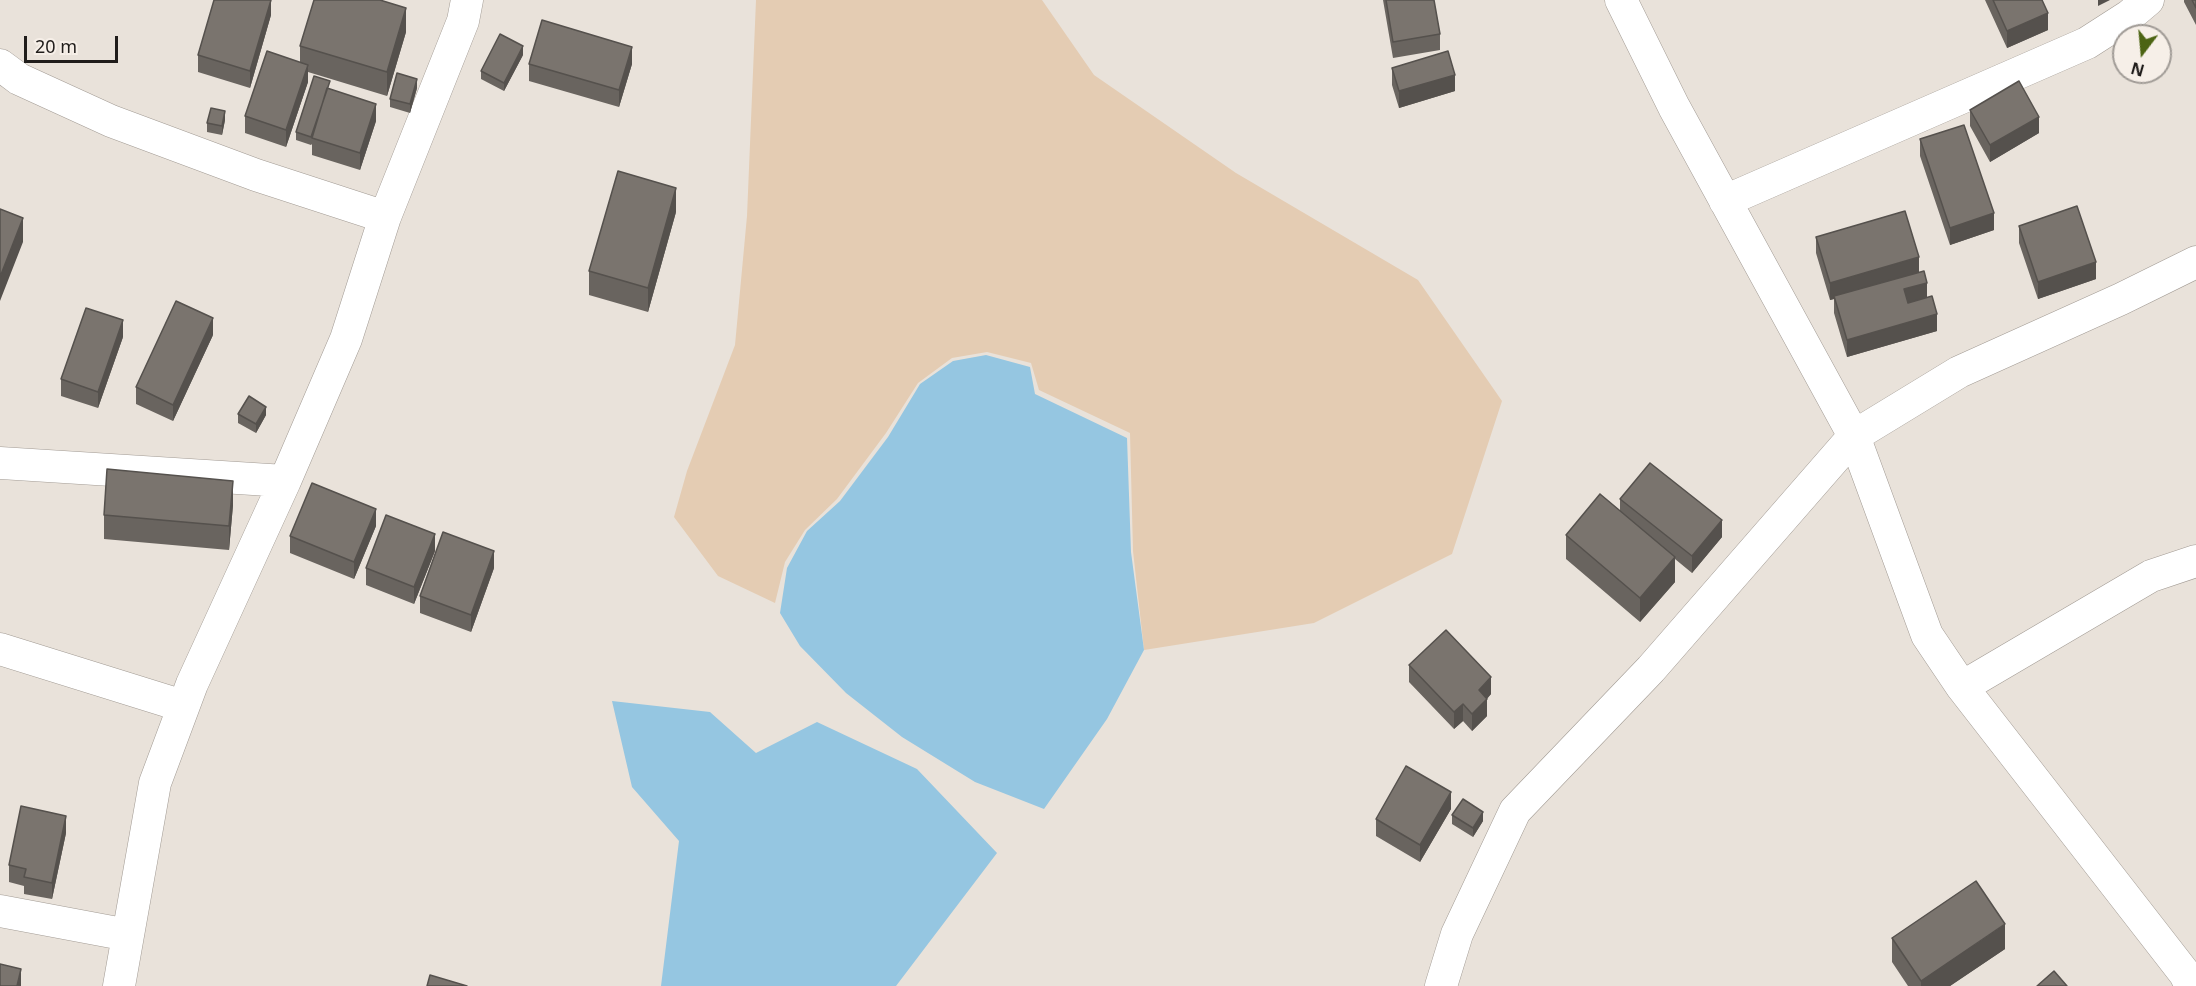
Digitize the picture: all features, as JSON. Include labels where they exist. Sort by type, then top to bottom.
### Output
[{"type":"street","points":[[119,986],[155,783],[183,706],[285,481],[346,339],[385,217],[463,21],[467,0]]},
{"type":"street","points":[[1621,0],[1674,107],[1854,436],[1927,635],[1962,687],[2191,976]]},
{"type":"street","points":[[1725,201],[2087,43],[2129,16],[2148,0]]},
{"type":"street","points":[[0,64],[19,79],[111,121],[256,175],[385,217]]},
{"type":"street","points":[[1441,986],[1457,934],[1515,811],[1651,669],[1854,436],[1959,372],[2121,299],[2196,262]]},
{"type":"street","points":[[0,464],[285,481]]},
{"type":"street","points":[[1962,687],[2151,576],[2196,561]]},
{"type":"street","points":[[0,649],[183,706]]},
{"type":"street","points":[[0,911],[128,934]]},
{"type":"shaded area","points":[[756,0],[1042,0],[1094,75],[1236,173],[1418,280],[1502,401],[1452,554],[1314,623],[1144,650],[1133,551],[1130,433],[1039,390],[1031,363],[987,352],[952,358],[918,383],[886,433],[837,499],[805,530],[785,562],[775,603],[718,576],[674,517],[687,471],[735,345],[747,216]]},
{"type":"water","points":[[986,355],[1030,367],[1035,394],[1127,438],[1131,552],[1144,650],[1107,719],[1044,809],[975,782],[902,737],[846,693],[800,646],[780,613],[787,568],[807,531],[840,501],[888,437],[920,384],[953,361]]},
{"type":"water","points":[[612,701],[710,712],[756,753],[817,722],[917,769],[997,853],[896,986],[661,986],[679,841],[632,787]]},
{"type":"building","points":[[214,0],[271,0],[250,71],[198,55]]},
{"type":"building","points":[[314,0],[380,0],[406,8],[387,72],[300,46]]},
{"type":"building","points":[[1386,0],[1434,0],[1440,34],[1393,42]]},
{"type":"building","points":[[1993,0],[2042,0],[2048,13],[2007,31]]},
{"type":"building","points":[[542,20],[632,47],[619,90],[529,64]]},
{"type":"building","points":[[500,34],[523,46],[504,83],[481,71]]},
{"type":"building","points":[[267,51],[308,65],[286,130],[245,116]]},
{"type":"building","points":[[1448,51],[1455,75],[1399,91],[1392,68]]},
{"type":"building","points":[[397,73],[417,79],[410,104],[390,99]]},
{"type":"building","points":[[314,76],[330,81],[311,137],[296,132]]},
{"type":"building","points":[[2019,81],[2039,117],[1990,145],[1970,110]]},
{"type":"building","points":[[327,88],[376,104],[360,153],[312,138]]},
{"type":"building","points":[[211,108],[225,111],[222,126],[207,123]]},
{"type":"building","points":[[1964,125],[1994,213],[1950,228],[1920,139]]},
{"type":"building","points":[[618,171],[676,188],[648,288],[589,271]]},
{"type":"building","points":[[2077,206],[2096,262],[2038,282],[2019,226]]},
{"type":"building","points":[[0,209],[23,218],[0,277]]},
{"type":"building","points":[[1905,211],[1919,257],[1830,283],[1816,237]]},
{"type":"building","points":[[1924,271],[1927,283],[1904,289],[1908,303],[1932,296],[1937,314],[1847,340],[1834,296]]},
{"type":"building","points":[[176,301],[213,318],[173,405],[136,387]]},
{"type":"building","points":[[86,308],[123,320],[98,392],[61,379]]},
{"type":"building","points":[[249,396],[266,407],[256,424],[238,414]]},
{"type":"building","points":[[1650,463],[1722,520],[1692,556],[1620,499]]},
{"type":"building","points":[[107,469],[233,481],[229,526],[104,515]]},
{"type":"building","points":[[312,483],[376,509],[354,562],[290,536]]},
{"type":"building","points":[[1600,494],[1675,557],[1640,598],[1566,535]]},
{"type":"building","points":[[386,515],[435,534],[414,587],[366,568]]},
{"type":"building","points":[[443,532],[494,551],[471,615],[420,596]]},
{"type":"building","points":[[1446,630],[1491,677],[1479,690],[1487,699],[1472,714],[1463,704],[1454,712],[1409,665]]},
{"type":"building","points":[[1406,766],[1451,792],[1420,845],[1376,819]]},
{"type":"building","points":[[1463,799],[1483,812],[1473,828],[1452,815]]},
{"type":"building","points":[[21,806],[66,816],[52,883],[24,877],[26,869],[9,865]]},
{"type":"building","points":[[1976,881],[2005,924],[1921,981],[1892,938]]},
{"type":"building","points":[[0,964],[21,969],[17,986],[0,986]]},
{"type":"building","points":[[2054,971],[2067,986],[2037,986]]},
{"type":"building","points":[[430,975],[467,986],[427,986]]}]
